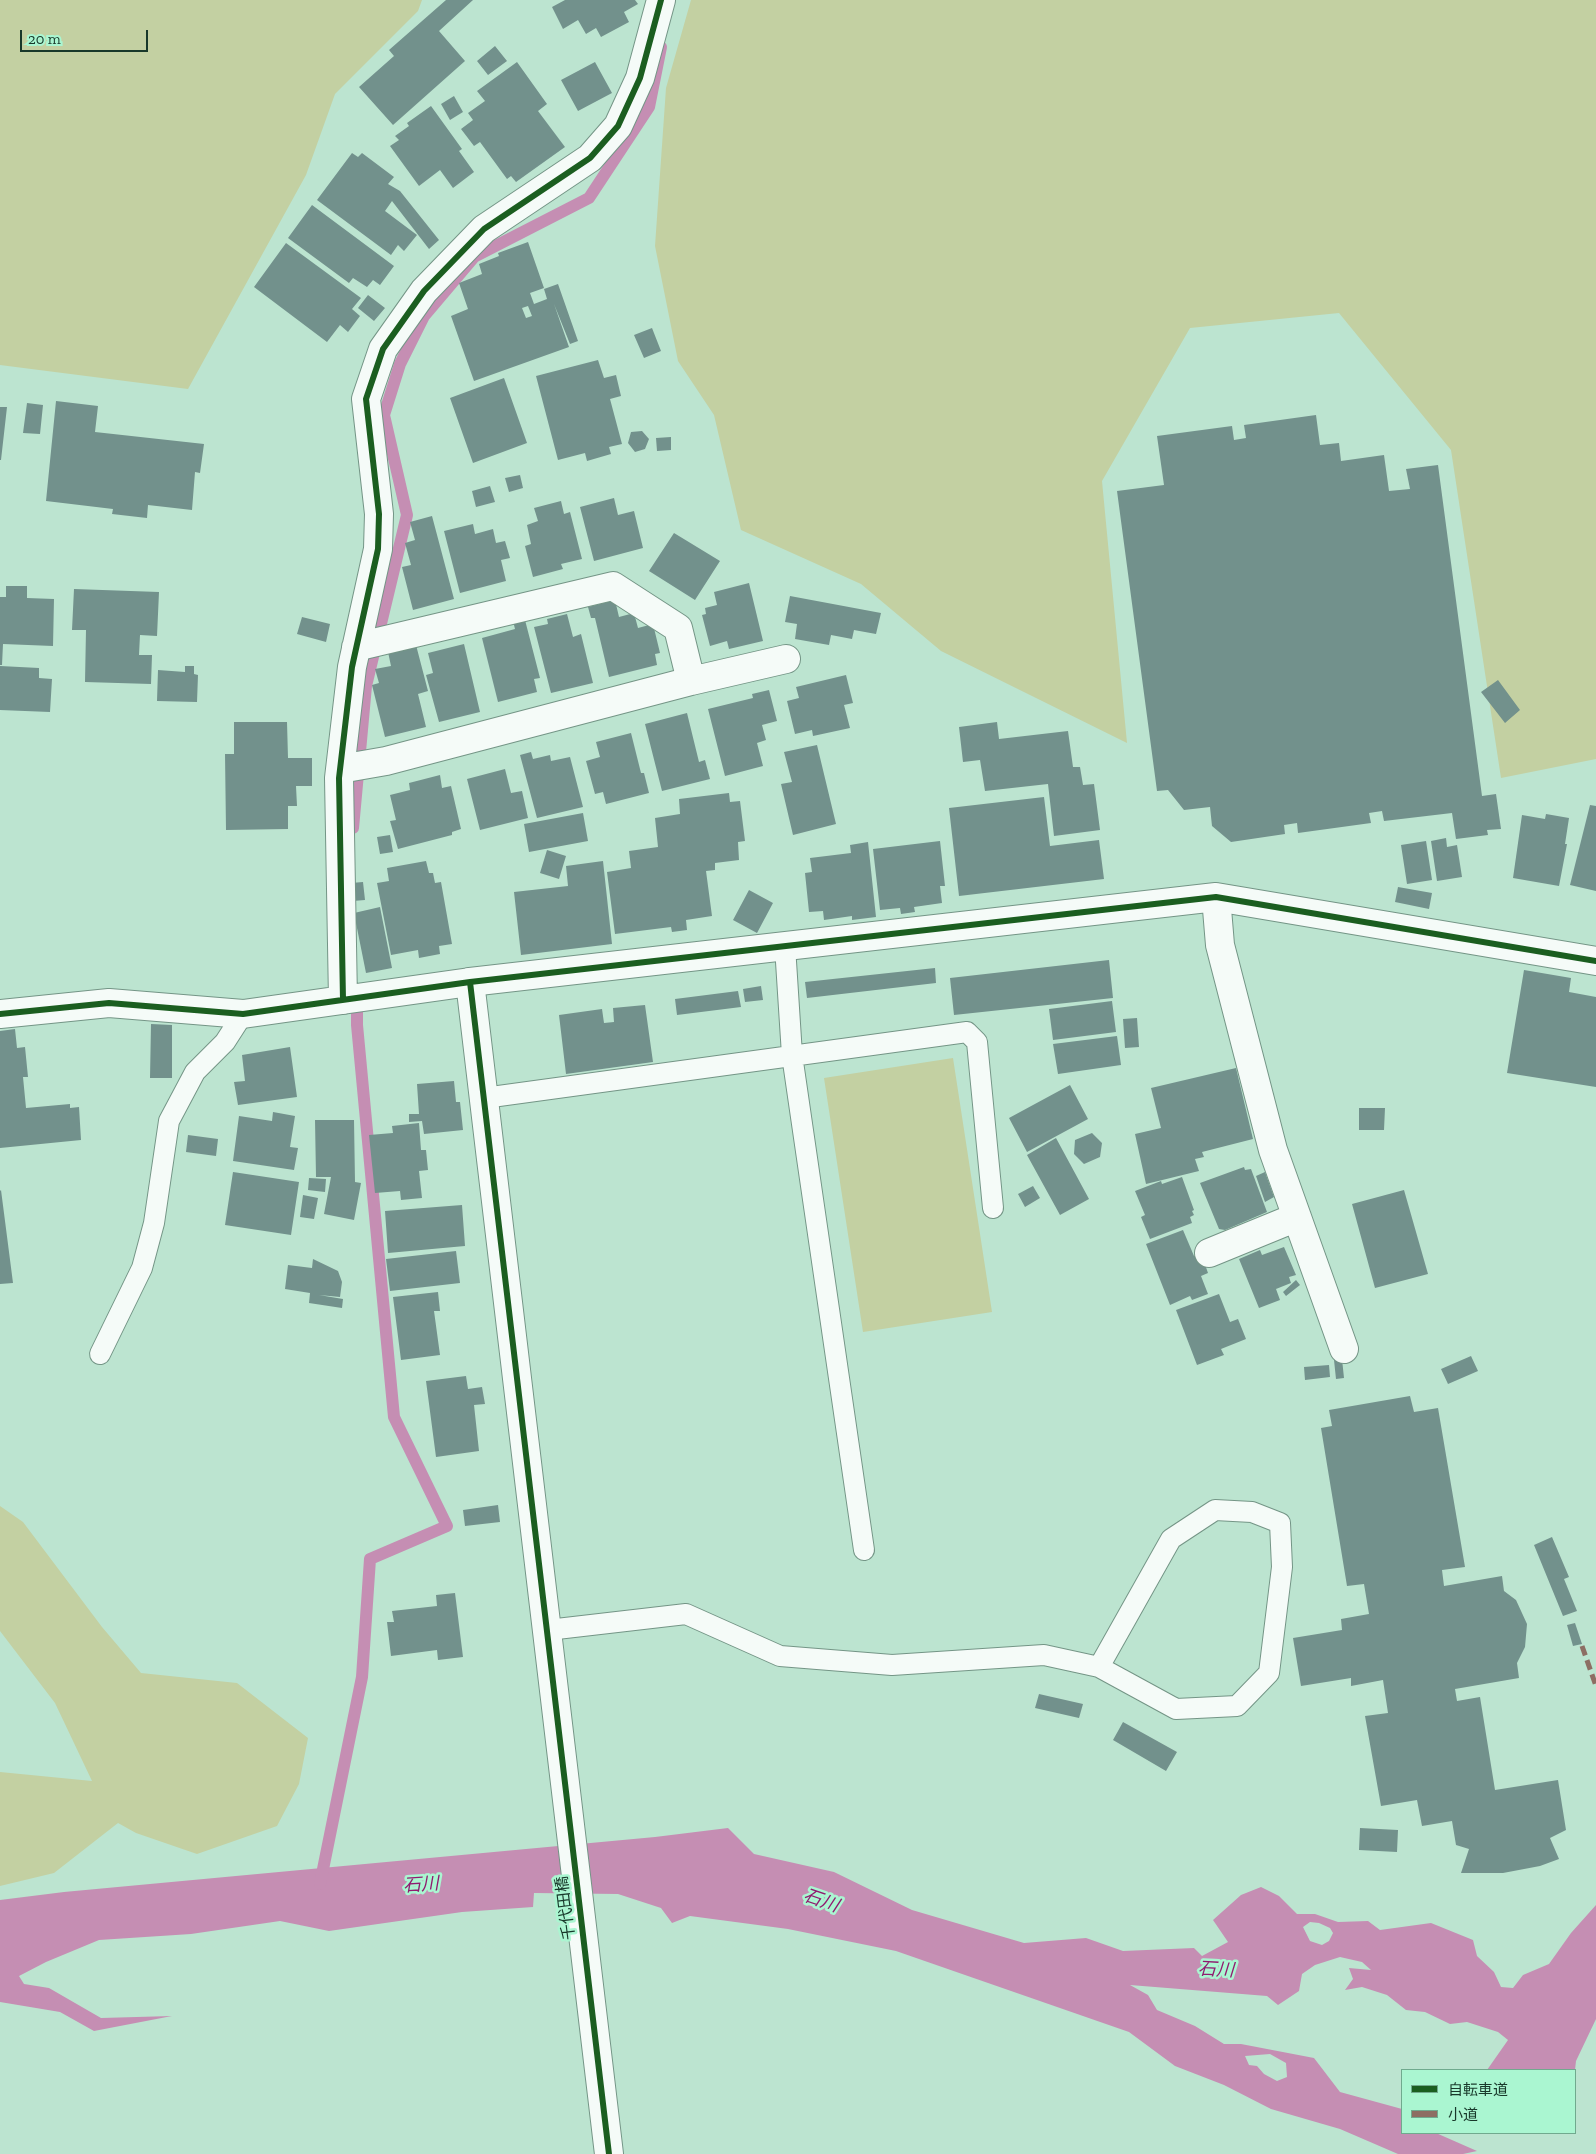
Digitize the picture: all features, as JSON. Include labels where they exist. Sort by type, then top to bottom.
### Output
[{"type":"street","points":[[343,1000],[340,769],[352,667],[378,549],[379,514],[366,399],[383,349],[424,291],[484,229],[590,158],[618,126],[640,78],[662,0]]},
{"type":"street","points":[[356,647],[614,586],[678,628],[691,681]]},
{"type":"street","points":[[340,769],[386,761],[691,681],[786,659]]},
{"type":"street","points":[[1216,897],[1222,954],[1273,1150],[1344,1349]]},
{"type":"street","points":[[0,1014],[109,1003],[243,1014],[470,982],[1216,897],[1596,961]]},
{"type":"street","name":"千代田橋","points":[[470,982],[609,2154]]},
{"type":"street","points":[[1209,1253],[1297,1217]]},
{"type":"lane","points":[[785,946],[792,1055],[864,1550]]},
{"type":"lane","points":[[100,1354],[142,1268],[154,1223],[169,1122],[195,1072],[225,1042],[243,1014]]},
{"type":"lane","points":[[484,1098],[967,1032],[977,1042],[993,1208]]},
{"type":"lane","points":[[548,1630],[686,1614],[780,1656],[892,1665],[1044,1656],[1099,1667],[1176,1709],[1237,1706],[1269,1673],[1282,1567],[1280,1523],[1252,1512],[1215,1510],[1171,1539],[1099,1667]]},
{"type":"green space","points":[[0,0],[422,0],[418,11],[335,94],[306,175],[188,389],[0,365]]},
{"type":"green space","points":[[691,0],[1596,0],[1596,759],[1501,778],[1451,450],[1339,313],[1190,328],[1102,481],[1127,743],[941,651],[861,584],[741,530],[714,415],[678,361],[655,246],[666,88]]},
{"type":"green space","points":[[953,1058],[992,1312],[863,1332],[824,1078]]},
{"type":"green space","points":[[0,1506],[23,1522],[102,1627],[141,1673],[237,1683],[308,1738],[299,1784],[277,1826],[197,1854],[136,1833],[118,1823],[54,1873],[0,1886],[0,1772],[92,1781],[55,1703],[0,1631]]},
{"type":"water","name":"石川","points":[[728,1828],[754,1854],[834,1872],[912,1910],[1024,1943],[1086,1938],[1123,1951],[1194,1948],[1202,1956],[1228,1942],[1213,1920],[1241,1895],[1261,1887],[1279,1896],[1297,1914],[1315,1914],[1338,1922],[1368,1921],[1380,1930],[1431,1923],[1473,1940],[1477,1956],[1494,1972],[1501,1987],[1513,1988],[1523,1975],[1549,1964],[1571,1933],[1596,1905],[1596,2019],[1576,2061],[1575,2069],[1488,2069],[1508,2040],[1498,2032],[1467,2022],[1450,2024],[1425,2012],[1406,2010],[1387,1995],[1362,1987],[1345,1990],[1353,1979],[1349,1968],[1371,1970],[1362,1962],[1340,1957],[1315,1965],[1302,1974],[1299,1991],[1278,2005],[1267,1996],[1130,1985],[1148,1995],[1157,2010],[1195,2026],[1224,2044],[1241,2044],[1314,2058],[1340,2092],[1401,2109],[1401,2134],[1438,2134],[1477,2151],[1463,2154],[1398,2154],[1340,2129],[1271,2109],[1224,2085],[1175,2066],[1129,2032],[896,1951],[788,1929],[690,1916],[672,1923],[661,1908],[618,1894],[534,1893],[533,1907],[462,1912],[329,1931],[280,1921],[191,1934],[99,1940],[46,1962],[19,1976],[24,1984],[49,1988],[101,2018],[172,2016],[94,2031],[60,2012],[0,2002],[0,1900],[64,1892],[655,1837]],"holes":[[[1310,1922],[1319,1923],[1330,1928],[1333,1933],[1329,1941],[1322,1945],[1310,1941],[1303,1927]],[[1270,2054],[1286,2063],[1287,2077],[1277,2081],[1264,2074],[1257,2066],[1249,2065],[1245,2056]]]},
{"type":"building","points":[[446,0],[473,0],[439,31],[465,61],[393,125],[359,87],[394,56],[389,50]]},
{"type":"building","points":[[565,0],[635,0],[638,4],[624,12],[629,22],[601,37],[596,28],[586,34],[578,20],[563,29],[552,7]]},
{"type":"building","points":[[495,46],[507,61],[488,75],[477,61]]},
{"type":"building","points":[[517,62],[547,104],[538,111],[565,147],[516,182],[511,176],[507,179],[480,142],[474,146],[461,129],[473,120],[468,113],[485,101],[477,91]]},
{"type":"building","points":[[595,62],[612,93],[578,111],[561,80]]},
{"type":"building","points":[[454,96],[463,112],[450,120],[441,104]]},
{"type":"building","points":[[431,106],[462,149],[459,151],[474,172],[453,188],[440,170],[419,186],[390,146],[399,140],[395,136],[409,126],[407,123]]},
{"type":"building","points":[[352,153],[358,157],[362,153],[394,177],[388,184],[400,191],[439,240],[429,249],[392,201],[385,211],[417,235],[404,251],[398,245],[391,255],[317,200]]},
{"type":"building","points":[[312,205],[394,266],[380,285],[373,280],[367,287],[353,278],[349,283],[288,238]]},
{"type":"building","points":[[528,242],[544,288],[530,293],[534,304],[547,299],[544,289],[558,284],[578,341],[570,344],[554,304],[569,347],[474,381],[451,316],[468,309],[459,283],[482,274],[479,264],[499,256],[498,253]],"holes":[[[528,306],[532,316],[526,318],[522,308]]]},
{"type":"building","points":[[286,243],[361,298],[352,309],[360,316],[348,332],[340,325],[327,342],[254,287]]},
{"type":"building","points":[[368,295],[385,308],[374,321],[358,308]]},
{"type":"building","points":[[652,328],[661,351],[644,358],[634,335]]},
{"type":"building","points":[[598,360],[604,378],[616,375],[621,396],[610,399],[622,444],[609,447],[611,454],[587,461],[585,453],[558,460],[536,376]]},
{"type":"building","points":[[504,378],[527,443],[473,463],[450,398]]},
{"type":"building","points":[[56,401],[98,406],[95,432],[204,444],[200,473],[195,472],[192,510],[148,505],[147,518],[112,514],[113,509],[46,501]]},
{"type":"building","points":[[27,403],[43,405],[40,434],[23,433]]},
{"type":"building","points":[[0,407],[7,407],[1,460],[0,460]]},
{"type":"building","points":[[1316,415],[1320,445],[1339,443],[1341,461],[1384,455],[1389,491],[1410,489],[1406,469],[1438,465],[1482,796],[1496,794],[1501,829],[1487,830],[1488,835],[1456,839],[1452,813],[1384,821],[1382,811],[1369,813],[1371,823],[1298,833],[1297,823],[1284,825],[1285,834],[1231,842],[1212,826],[1210,807],[1184,810],[1168,790],[1157,791],[1117,491],[1164,485],[1157,436],[1232,426],[1234,440],[1246,438],[1244,425]]},
{"type":"building","points":[[642,431],[649,439],[645,449],[635,452],[628,443],[631,432]]},
{"type":"building","points":[[671,437],[671,450],[657,451],[656,438]]},
{"type":"building","points":[[520,475],[523,488],[509,492],[505,478]]},
{"type":"building","points":[[490,486],[495,502],[476,507],[472,491]]},
{"type":"building","points":[[614,498],[618,515],[634,511],[643,548],[594,561],[580,507]]},
{"type":"building","points":[[561,501],[564,514],[570,512],[582,559],[561,564],[563,569],[533,577],[525,546],[531,544],[527,525],[538,521],[534,508]]},
{"type":"building","points":[[432,516],[454,599],[413,610],[402,567],[411,565],[405,543],[415,540],[410,522]]},
{"type":"building","points":[[473,524],[475,534],[493,529],[496,543],[505,541],[510,558],[501,560],[506,581],[460,593],[444,531]]},
{"type":"building","points":[[674,533],[720,561],[695,600],[649,571]]},
{"type":"building","points":[[749,583],[763,641],[729,649],[727,641],[710,646],[702,615],[706,614],[705,608],[717,605],[714,592]]},
{"type":"building","points":[[6,586],[27,586],[27,598],[54,599],[53,646],[3,644],[2,665],[0,665],[0,597],[6,597]]},
{"type":"building","points":[[74,589],[159,592],[157,636],[140,635],[139,655],[152,655],[151,684],[85,682],[86,630],[72,630]]},
{"type":"building","points":[[790,596],[881,613],[876,634],[854,630],[852,639],[831,635],[829,645],[795,639],[797,624],[785,622]]},
{"type":"building","points":[[615,600],[619,617],[634,613],[638,628],[653,624],[660,653],[655,654],[657,665],[609,677],[595,618],[591,618],[588,607]]},
{"type":"building","points":[[567,614],[573,637],[581,634],[593,683],[551,693],[534,627],[548,624],[547,619]]},
{"type":"building","points":[[302,617],[330,624],[326,642],[297,634]]},
{"type":"building","points":[[525,620],[540,678],[534,679],[537,692],[498,702],[482,638],[515,629],[513,621]]},
{"type":"building","points":[[464,644],[480,712],[439,722],[426,675],[433,673],[428,653]]},
{"type":"building","points":[[416,645],[428,691],[418,694],[426,727],[385,737],[372,685],[379,683],[375,669],[391,666],[388,652]]},
{"type":"building","points":[[0,666],[39,668],[39,678],[52,679],[50,712],[0,710]]},
{"type":"building","points":[[185,666],[194,666],[194,674],[198,675],[197,702],[157,701],[158,670],[185,672]]},
{"type":"building","points":[[846,675],[853,703],[844,705],[850,728],[813,736],[812,730],[795,734],[787,701],[799,698],[796,687]]},
{"type":"building","points":[[1498,680],[1520,710],[1505,723],[1481,692]]},
{"type":"building","points":[[769,690],[777,721],[762,725],[766,740],[757,743],[763,766],[725,776],[708,709],[753,698],[752,694]]},
{"type":"building","points":[[687,713],[699,762],[705,760],[710,779],[662,791],[645,724]]},
{"type":"building","points":[[234,722],[287,722],[288,758],[312,758],[312,786],[296,786],[297,806],[288,806],[288,829],[226,830],[225,754],[234,754]]},
{"type":"building","points":[[997,722],[999,739],[1068,731],[1073,767],[1080,767],[1083,785],[1094,784],[1100,830],[1054,836],[1048,784],[985,791],[980,760],[963,762],[959,727]]},
{"type":"building","points":[[631,733],[641,773],[644,773],[649,793],[606,804],[603,792],[595,794],[586,761],[600,757],[596,742]]},
{"type":"building","points":[[817,745],[836,824],[793,835],[781,784],[792,782],[784,752]]},
{"type":"building","points":[[531,752],[533,759],[550,755],[551,761],[570,757],[583,807],[537,818],[520,755]]},
{"type":"building","points":[[505,769],[511,793],[522,791],[528,818],[480,830],[467,779]]},
{"type":"building","points":[[440,775],[442,788],[451,786],[461,829],[452,832],[452,835],[398,849],[390,821],[396,820],[390,795],[410,790],[409,783]]},
{"type":"building","points":[[729,793],[730,802],[740,801],[745,841],[738,842],[739,860],[715,863],[715,870],[706,871],[712,916],[686,920],[687,930],[672,932],[671,927],[615,934],[607,872],[631,868],[629,851],[658,847],[655,818],[680,814],[679,799]]},
{"type":"building","points":[[1044,797],[1050,846],[1099,840],[1104,879],[959,896],[949,808]]},
{"type":"building","points":[[1590,805],[1596,806],[1596,891],[1570,885]]},
{"type":"building","points":[[583,813],[588,841],[529,852],[524,824]]},
{"type":"building","points":[[1546,814],[1569,818],[1565,844],[1567,844],[1559,886],[1513,878],[1522,815],[1545,819]]},
{"type":"building","points":[[390,835],[393,852],[380,854],[377,837]]},
{"type":"building","points":[[1446,838],[1447,847],[1457,845],[1462,877],[1437,881],[1431,841]]},
{"type":"building","points":[[940,841],[945,886],[940,886],[942,903],[914,907],[915,912],[901,914],[900,908],[880,910],[873,849]]},
{"type":"building","points":[[1426,841],[1432,880],[1407,884],[1401,845]]},
{"type":"building","points":[[868,842],[876,917],[852,920],[852,916],[824,920],[823,911],[809,912],[805,873],[812,872],[810,858],[851,853],[850,845]]},
{"type":"building","points":[[547,850],[566,856],[559,879],[540,873]]},
{"type":"building","points":[[426,861],[429,873],[433,873],[435,883],[441,882],[452,944],[439,946],[440,954],[419,958],[418,950],[391,955],[377,883],[389,881],[387,868]]},
{"type":"building","points":[[603,861],[612,944],[521,955],[514,892],[568,886],[566,866]]},
{"type":"building","points":[[363,882],[365,900],[353,901],[351,883]]},
{"type":"building","points":[[1398,887],[1432,893],[1429,909],[1395,902]]},
{"type":"building","points":[[749,890],[773,903],[757,933],[733,920]]},
{"type":"building","points":[[380,907],[392,968],[366,973],[354,913]]},
{"type":"building","points":[[1109,960],[1113,998],[954,1015],[950,978]]},
{"type":"building","points":[[935,968],[936,983],[807,998],[805,982]]},
{"type":"building","points":[[1524,970],[1571,978],[1569,992],[1596,997],[1596,1087],[1507,1073]]},
{"type":"building","points":[[761,986],[763,1000],[745,1002],[743,989]]},
{"type":"building","points":[[738,991],[741,1007],[677,1015],[675,999]]},
{"type":"building","points":[[1112,1001],[1116,1032],[1053,1040],[1049,1009]]},
{"type":"building","points":[[645,1005],[653,1062],[566,1074],[559,1015],[602,1009],[604,1023],[614,1022],[613,1008]]},
{"type":"building","points":[[1137,1018],[1139,1047],[1125,1048],[1123,1019]]},
{"type":"building","points":[[151,1024],[172,1025],[172,1078],[150,1078]]},
{"type":"building","points":[[15,1029],[17,1048],[25,1047],[28,1077],[23,1077],[26,1108],[70,1104],[70,1108],[79,1107],[81,1140],[0,1148],[0,1031]]},
{"type":"building","points":[[1117,1036],[1121,1065],[1058,1074],[1053,1044]]},
{"type":"building","points":[[290,1047],[297,1097],[238,1105],[234,1082],[245,1081],[242,1055]]},
{"type":"building","points":[[1236,1068],[1253,1139],[1202,1152],[1204,1157],[1195,1159],[1199,1171],[1146,1184],[1135,1134],[1161,1128],[1151,1088]]},
{"type":"building","points":[[454,1081],[456,1102],[460,1102],[463,1130],[424,1134],[422,1121],[409,1122],[409,1114],[419,1114],[417,1084]]},
{"type":"building","points":[[1070,1085],[1088,1119],[1027,1152],[1009,1118]]},
{"type":"building","points":[[1359,1108],[1385,1108],[1384,1130],[1359,1130]]},
{"type":"building","points":[[273,1112],[295,1116],[290,1147],[298,1148],[294,1170],[233,1161],[239,1116],[272,1121]]},
{"type":"building","points":[[315,1120],[354,1120],[355,1182],[361,1183],[354,1220],[324,1214],[331,1177],[316,1177]]},
{"type":"building","points":[[419,1123],[421,1150],[426,1150],[428,1170],[419,1171],[422,1198],[401,1200],[400,1191],[375,1193],[369,1135],[393,1133],[392,1126]]},
{"type":"building","points":[[1092,1133],[1102,1143],[1100,1157],[1084,1164],[1074,1154],[1075,1140]]},
{"type":"building","points":[[188,1135],[218,1139],[216,1156],[186,1152]]},
{"type":"building","points":[[1056,1138],[1089,1199],[1060,1215],[1027,1155]]},
{"type":"building","points":[[1244,1167],[1245,1170],[1251,1169],[1267,1212],[1225,1230],[1219,1229],[1200,1183]]},
{"type":"building","points":[[233,1172],[299,1182],[291,1235],[225,1225]]},
{"type":"building","points":[[1265,1172],[1274,1197],[1265,1202],[1256,1176]]},
{"type":"building","points":[[1182,1177],[1194,1210],[1192,1211],[1194,1215],[1190,1217],[1192,1223],[1150,1239],[1141,1217],[1145,1215],[1135,1191],[1161,1181],[1162,1184]]},
{"type":"building","points":[[309,1178],[326,1179],[325,1192],[308,1190]]},
{"type":"building","points":[[1033,1186],[1040,1198],[1025,1207],[1018,1194]]},
{"type":"building","points":[[1404,1190],[1428,1274],[1375,1288],[1352,1204]]},
{"type":"building","points":[[0,1191],[13,1283],[0,1284]]},
{"type":"building","points":[[303,1195],[318,1198],[314,1219],[300,1217]]},
{"type":"building","points":[[462,1205],[465,1246],[388,1253],[385,1211]]},
{"type":"building","points":[[1183,1230],[1194,1256],[1201,1253],[1208,1273],[1201,1276],[1208,1294],[1192,1300],[1190,1296],[1170,1305],[1146,1244]]},
{"type":"building","points":[[1284,1247],[1296,1275],[1289,1277],[1291,1283],[1276,1289],[1280,1300],[1259,1308],[1239,1259],[1260,1250],[1262,1255]]},
{"type":"building","points":[[456,1251],[460,1283],[390,1291],[386,1259]]},
{"type":"building","points":[[313,1259],[338,1271],[342,1282],[340,1297],[319,1295],[343,1299],[342,1308],[309,1303],[310,1293],[285,1289],[288,1265],[312,1268]]},
{"type":"building","points":[[1296,1280],[1300,1285],[1286,1296],[1283,1292]]},
{"type":"building","points":[[438,1292],[440,1311],[434,1311],[440,1355],[401,1360],[393,1297]]},
{"type":"building","points":[[1219,1294],[1230,1322],[1238,1319],[1246,1339],[1221,1349],[1224,1355],[1197,1365],[1176,1310]]},
{"type":"building","points":[[1471,1356],[1478,1371],[1448,1384],[1441,1369]]},
{"type":"building","points":[[1342,1359],[1344,1378],[1336,1379],[1334,1360]]},
{"type":"building","points":[[1329,1365],[1330,1377],[1305,1380],[1304,1367]]},
{"type":"building","points":[[466,1376],[468,1389],[482,1387],[485,1404],[474,1405],[479,1451],[436,1457],[426,1381]]},
{"type":"building","points":[[1410,1396],[1414,1412],[1438,1408],[1465,1567],[1442,1570],[1444,1586],[1502,1576],[1504,1591],[1516,1600],[1527,1624],[1525,1647],[1517,1663],[1519,1678],[1455,1689],[1457,1701],[1480,1697],[1495,1790],[1558,1780],[1566,1830],[1550,1838],[1559,1859],[1540,1866],[1503,1873],[1461,1873],[1469,1849],[1456,1845],[1452,1821],[1422,1826],[1417,1800],[1381,1806],[1365,1716],[1388,1713],[1383,1680],[1351,1686],[1351,1678],[1301,1686],[1293,1638],[1342,1630],[1341,1619],[1369,1614],[1364,1584],[1347,1586],[1321,1428],[1332,1426],[1329,1410]]},
{"type":"building","points":[[498,1505],[500,1522],[465,1526],[463,1510]]},
{"type":"building","points":[[1552,1537],[1569,1577],[1564,1579],[1577,1611],[1563,1616],[1534,1545]]},
{"type":"building","points":[[455,1593],[463,1657],[438,1660],[437,1650],[391,1656],[387,1622],[394,1622],[392,1611],[437,1606],[436,1595]]},
{"type":"building","points":[[1575,1623],[1582,1644],[1573,1646],[1567,1625]]},
{"type":"building","points":[[1039,1694],[1083,1704],[1079,1718],[1035,1708]]},
{"type":"building","points":[[1123,1722],[1177,1752],[1166,1771],[1113,1740]]},
{"type":"building","points":[[1360,1828],[1398,1830],[1397,1852],[1359,1850]]},
{"type":"waterway","points":[[353,828],[366,686],[407,515],[384,415],[400,364],[424,316],[474,257],[589,198],[649,107],[661,47]]},
{"type":"waterway","points":[[320,1884],[362,1677],[370,1559],[447,1526],[394,1417],[357,1025],[357,995]]},
{"type":"marked path","points":[[1582,1646],[1596,1686]]},
{"type":"cycle path","points":[[343,1000],[339,778],[352,667],[378,549],[379,514],[366,399],[383,349],[424,291],[484,229],[590,158],[618,126],[640,78],[661,0]]},
{"type":"cycle path","points":[[0,1014],[109,1003],[243,1014],[470,982],[1216,897],[1596,961]]},
{"type":"cycle path","points":[[470,982],[609,2154]]}]
